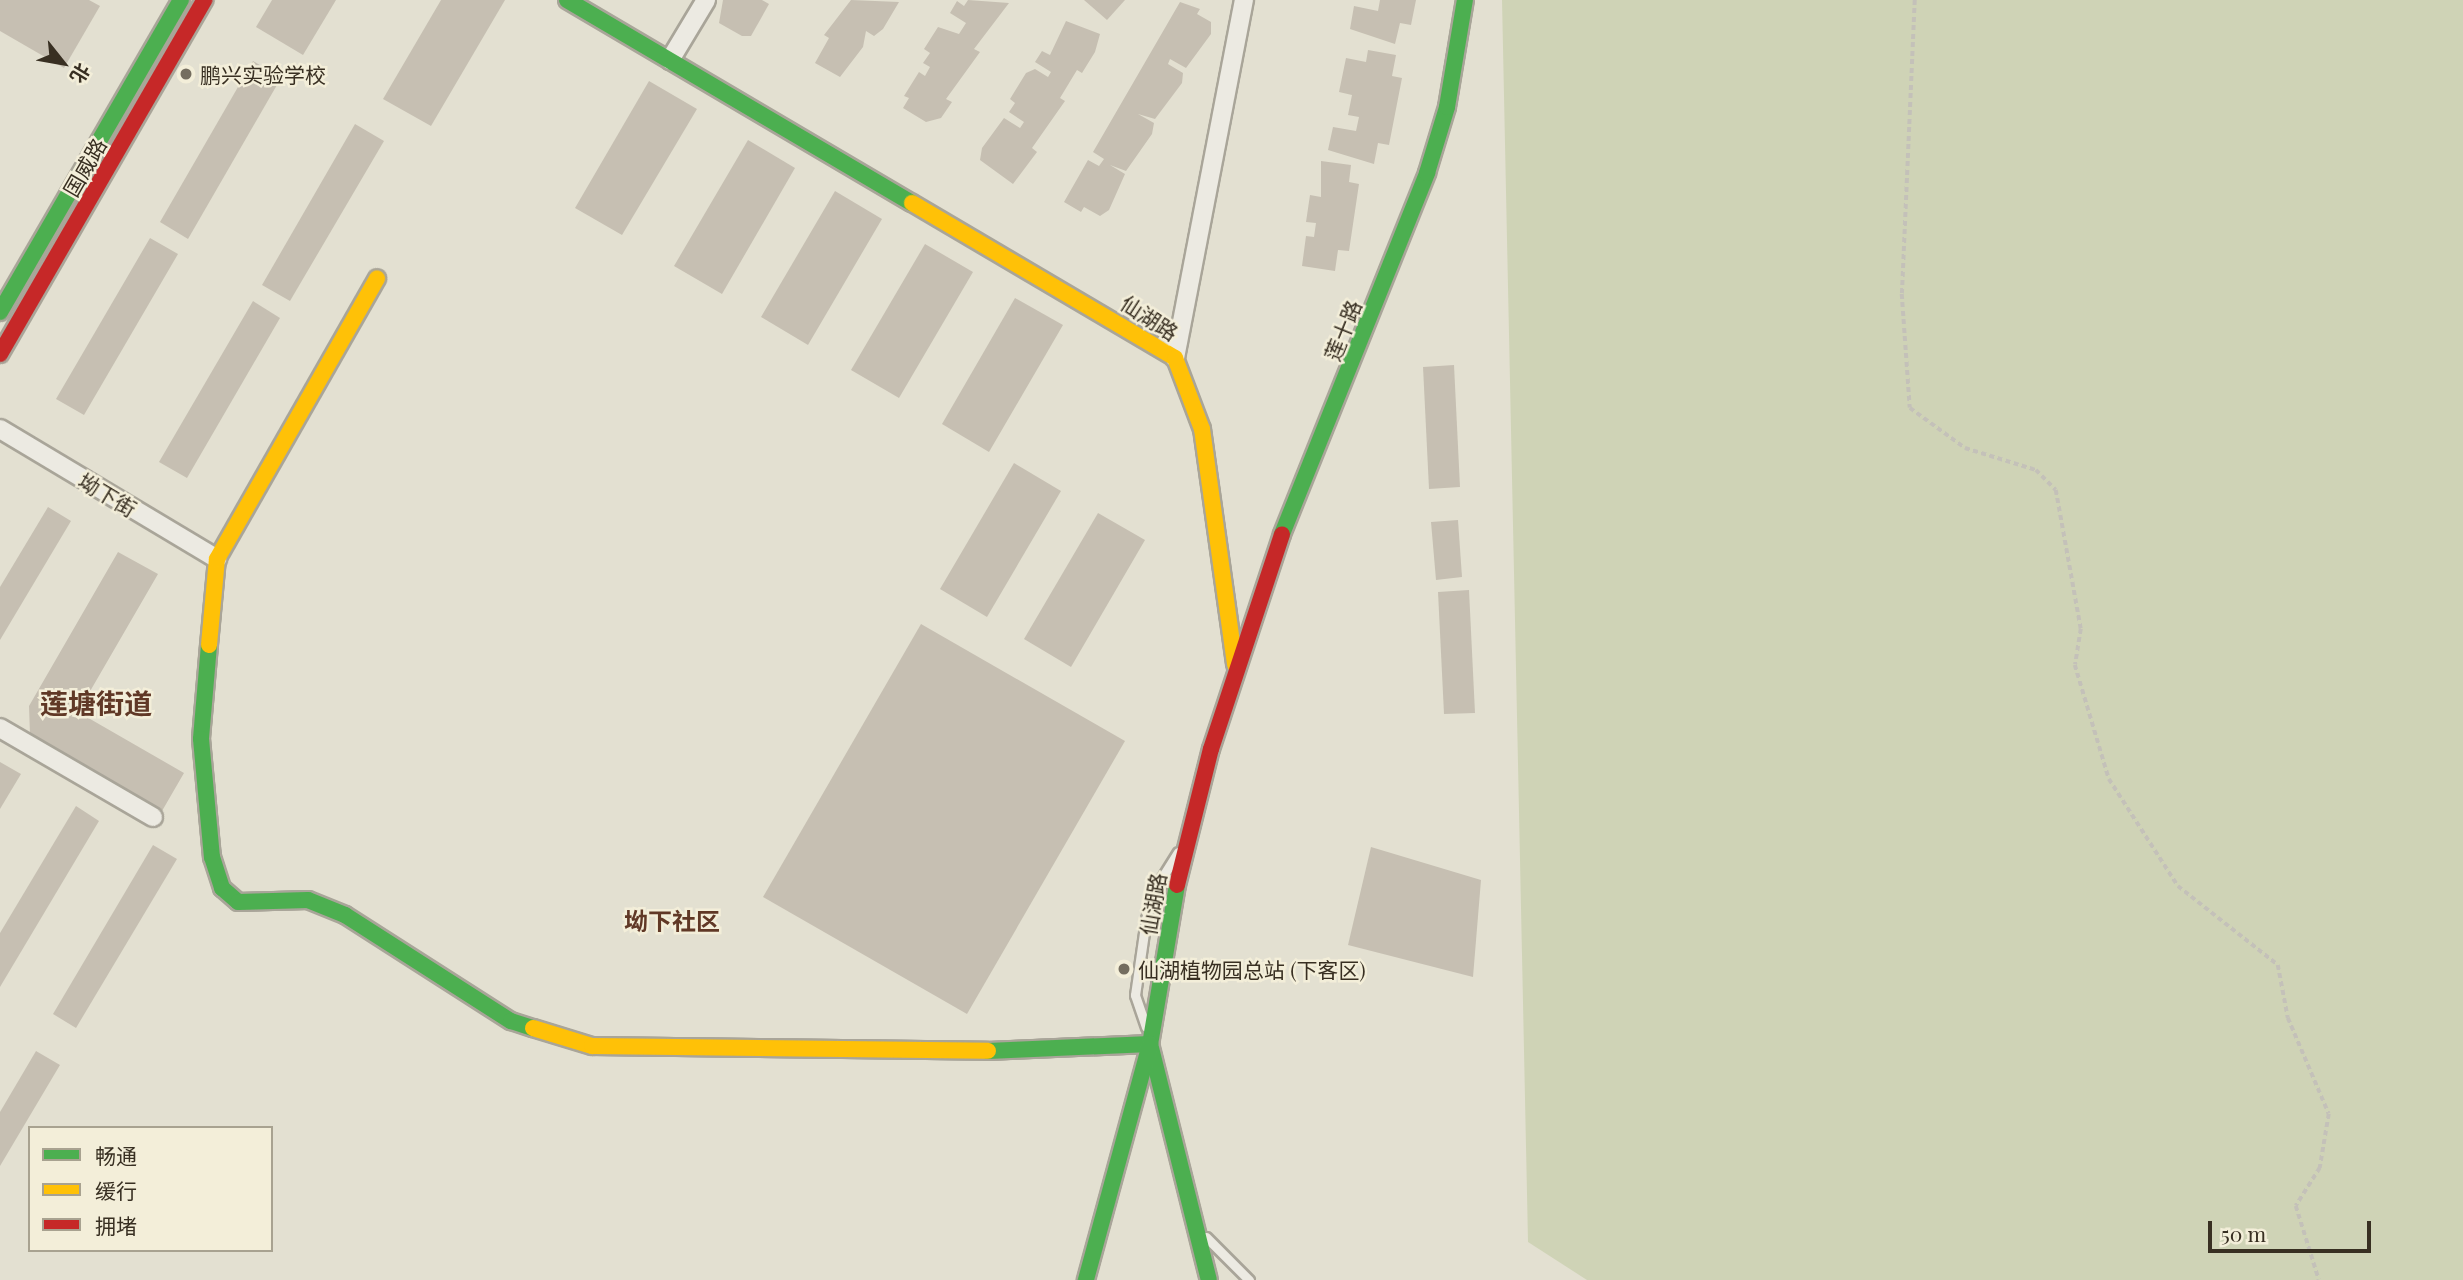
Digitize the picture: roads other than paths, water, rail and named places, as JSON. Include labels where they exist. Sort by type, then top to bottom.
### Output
[{"type":"street","name":"国威路","points":[[0,312],[181,0]]},
{"type":"street","name":"国威路","points":[[0,354],[204,0]]},
{"type":"street","name":"仙湖路","points":[[567,0],[1174,358],[1202,429],[1236,669],[1185,842],[1150,1044],[1086,1280]]},
{"type":"street","points":[[670,60],[705,0]]},
{"type":"street","points":[[1174,358],[1244,0]]},
{"type":"street","name":"莲十路","points":[[1236,669],[1287,518],[1427,173],[1447,107],[1465,0]]},
{"type":"street","points":[[377,278],[217,559],[201,739],[212,857],[222,888],[238,902],[308,900],[345,915],[511,1021],[592,1046],[961,1051],[1150,1044]]},
{"type":"street","name":"坳下街","points":[[0,429],[217,559]]},
{"type":"street","points":[[0,728],[153,817]]},
{"type":"street","name":"仙湖路","points":[[1150,1044],[1209,1280]]},
{"type":"lane","points":[[1150,1044],[1135,995],[1146,919],[1165,867],[1185,842]]},
{"type":"lane","points":[[1194,1223],[1249,1280]]},
{"type":"place","name":"鹏兴实验学校","points":[[186,74]]},
{"type":"place","name":"仙湖植物园总站 (下客区)","points":[[1124,969]]},
{"type":"district","name":"莲塘街道","points":[[96,703]]},
{"type":"district","name":"坳下社区","points":[[672,921]]}]
